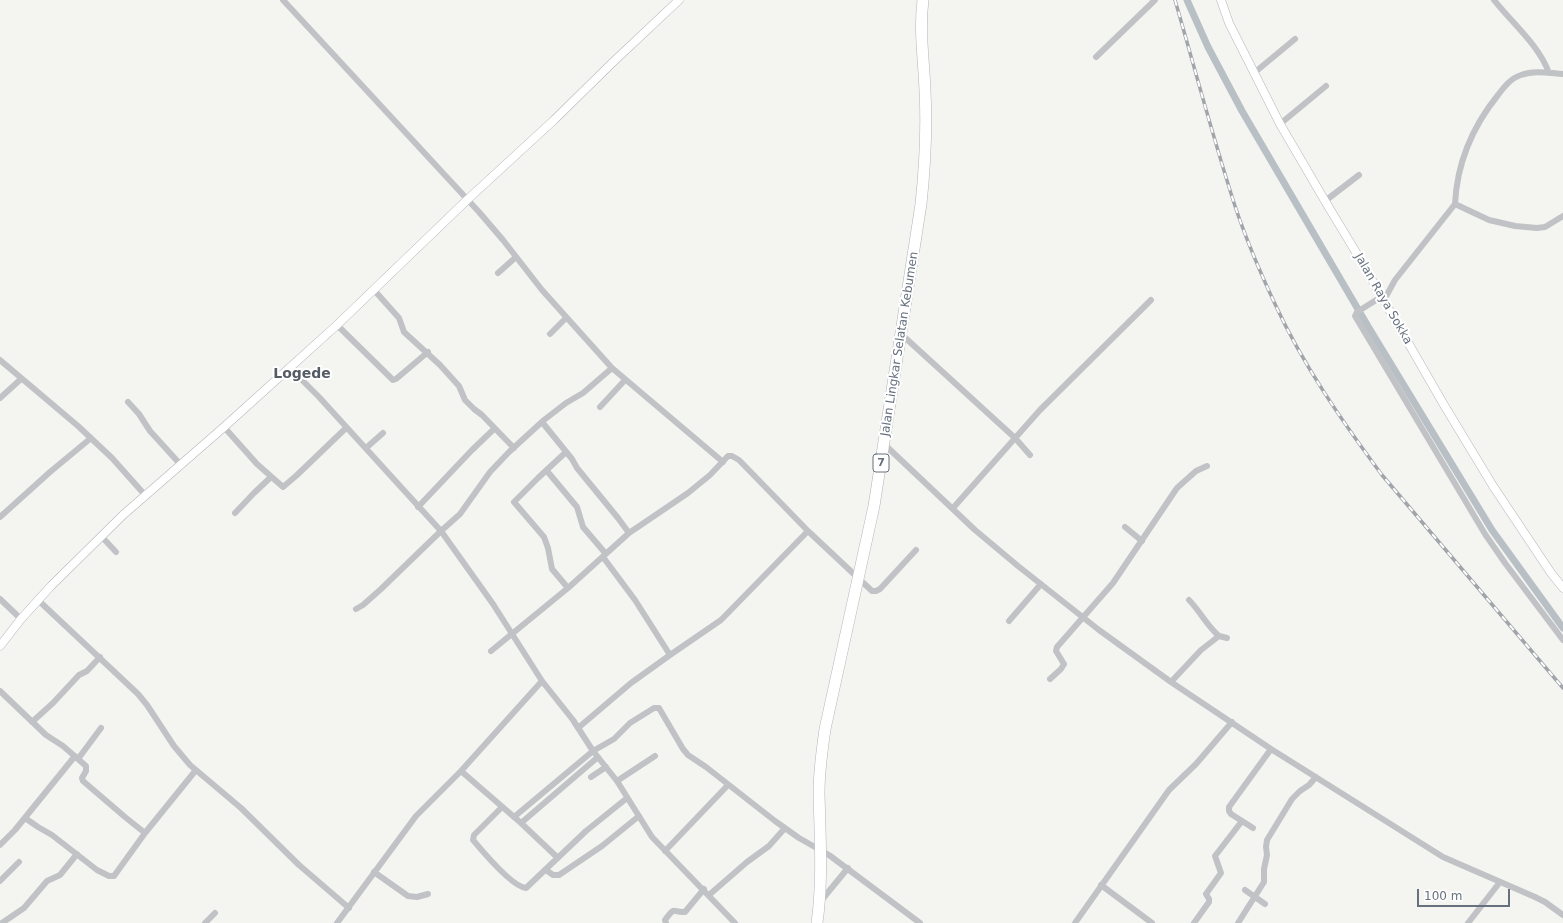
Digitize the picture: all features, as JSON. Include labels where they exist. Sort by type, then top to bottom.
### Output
[{"type":"highway","name":"Jalan Lingkar Selatan Kebumen","points":[[817,923],[821,850],[819,792],[823,740],[874,506],[900,333],[915,247],[925,163],[926,110],[921,34],[923,0]]},
{"type":"street","points":[[283,0],[491,225],[542,290],[612,368],[723,462]]},
{"type":"street","points":[[0,646],[38,600],[123,515],[224,427],[337,325],[679,0]]},
{"type":"street","points":[[1096,57],[1155,0]]},
{"type":"street","name":"Jalan Raya Sokka","points":[[1220,0],[1229,23],[1280,124],[1493,486],[1550,573],[1563,588]]},
{"type":"street","points":[[1494,0],[1531,43],[1546,64],[1549,72]]},
{"type":"street","points":[[1254,73],[1294,39]]},
{"type":"street","points":[[1563,74],[1549,72],[1521,74],[1513,78],[1505,86],[1473,133],[1466,148],[1455,191],[1455,204],[1395,280],[1383,298],[1357,312],[1355,316],[1470,510],[1505,563],[1563,640]]},
{"type":"street","points":[[1280,124],[1326,86]]},
{"type":"street","points":[[1325,201],[1359,175]]},
{"type":"street","points":[[1455,204],[1489,220],[1515,226],[1537,228],[1545,227],[1563,216]]},
{"type":"street","points":[[498,273],[516,257]]},
{"type":"street","points":[[374,290],[399,318],[404,332],[415,344],[428,352],[457,384],[465,400],[514,448]]},
{"type":"street","points":[[953,508],[1040,410],[1151,300]]},
{"type":"street","points":[[550,334],[566,318]]},
{"type":"street","points":[[337,325],[394,380],[428,352]]},
{"type":"street","points":[[900,333],[1015,438],[1030,455]]},
{"type":"street","points":[[0,360],[91,438],[112,458],[146,495]]},
{"type":"street","points":[[290,368],[441,530],[494,604],[542,681],[617,781],[652,837],[704,889],[735,923]]},
{"type":"street","points":[[356,609],[364,605],[441,530],[460,514],[490,472],[514,448],[542,422],[558,409],[595,384],[612,368]]},
{"type":"street","points":[[0,398],[21,379]]},
{"type":"street","points":[[600,407],[626,380]]},
{"type":"street","points":[[128,402],[141,417],[150,431],[180,464]]},
{"type":"street","points":[[542,422],[572,458],[577,468],[628,533]]},
{"type":"street","points":[[224,427],[281,486],[285,486],[346,428]]},
{"type":"street","points":[[418,506],[494,429]]},
{"type":"street","points":[[366,448],[383,433]]},
{"type":"street","points":[[0,517],[50,472],[91,438]]},
{"type":"street","points":[[884,444],[975,530],[1083,617],[1171,682],[1271,749],[1443,857],[1545,902],[1563,915]]},
{"type":"street","points":[[566,452],[514,502],[544,536],[552,569],[568,588]]},
{"type":"street","points":[[492,651],[568,588],[628,533],[688,493],[710,475],[728,456],[732,456],[738,460],[808,531],[859,577],[872,591],[878,591],[916,550]]},
{"type":"street","points":[[1050,679],[1061,669],[1064,664],[1056,649],[1113,583],[1178,488],[1196,471],[1207,466]]},
{"type":"street","points":[[547,471],[577,507],[584,528],[605,555],[636,600],[670,656]]},
{"type":"street","points":[[235,512],[271,477]]},
{"type":"street","points":[[1125,527],[1142,541]]},
{"type":"street","points":[[578,728],[631,683],[721,620],[808,531]]},
{"type":"street","points":[[102,537],[116,552]]},
{"type":"street","points":[[1009,621],[1041,584]]},
{"type":"street","points":[[0,599],[21,619]]},
{"type":"street","points":[[38,600],[138,694],[179,753],[196,770],[241,808],[299,865],[349,908]]},
{"type":"street","points":[[1189,600],[1200,611],[1211,629],[1219,636],[1227,638]]},
{"type":"street","points":[[1171,682],[1201,650],[1219,636]]},
{"type":"street","points":[[32,722],[79,675],[87,671],[100,657]]},
{"type":"street","points":[[338,923],[416,816],[461,771],[542,681]]},
{"type":"street","points":[[0,691],[46,735],[63,746],[87,767],[82,778],[83,781],[125,818],[145,833]]},
{"type":"street","points":[[514,817],[594,751],[614,739],[630,723],[654,708],[658,708],[685,752],[784,828],[830,855],[920,923]]},
{"type":"street","points":[[1074,923],[1169,790],[1196,764],[1232,722]]},
{"type":"street","points":[[0,845],[25,818],[100,728]]},
{"type":"street","points":[[1252,828],[1229,811],[1229,807],[1271,749]]},
{"type":"street","points":[[617,781],[654,756]]},
{"type":"street","points":[[521,823],[598,757]]},
{"type":"street","points":[[591,777],[606,767]]},
{"type":"street","points":[[25,818],[52,835],[97,870],[109,876],[114,876],[145,833],[196,770]]},
{"type":"street","points":[[461,771],[521,823],[558,858]]},
{"type":"street","points":[[1238,923],[1264,882],[1267,840],[1292,799],[1316,777]]},
{"type":"street","points":[[665,851],[728,785]]},
{"type":"street","points":[[502,807],[474,835],[473,840],[492,862],[521,888],[526,888],[586,831],[627,798]]},
{"type":"street","points":[[546,870],[553,875],[559,875],[602,846],[639,816]]},
{"type":"street","points":[[1194,923],[1209,902],[1206,894],[1221,873],[1216,857],[1242,821]]},
{"type":"street","points":[[709,895],[747,862],[764,851],[784,828]]},
{"type":"street","points":[[2,923],[24,908],[47,881],[60,875],[76,854]]},
{"type":"street","points":[[0,881],[20,862]]},
{"type":"street","points":[[818,905],[848,868]]},
{"type":"street","points":[[374,872],[408,896],[417,897],[428,894]]},
{"type":"street","points":[[1468,923],[1500,882]]},
{"type":"street","points":[[1101,885],[1152,923]]},
{"type":"street","points":[[666,923],[665,920],[672,910],[685,912],[704,889]]},
{"type":"street","points":[[1244,890],[1266,904]]},
{"type":"street","points":[[205,923],[215,913]]},
{"type":"waterway","points":[[1187,0],[1208,47],[1242,111],[1369,328],[1492,530],[1563,628]]},
{"type":"railway","points":[[1175,0],[1219,155],[1239,218],[1264,280],[1298,349],[1324,392],[1382,475],[1563,688]]},
{"type":"district","name":"Logede","points":[[302,374]]}]
